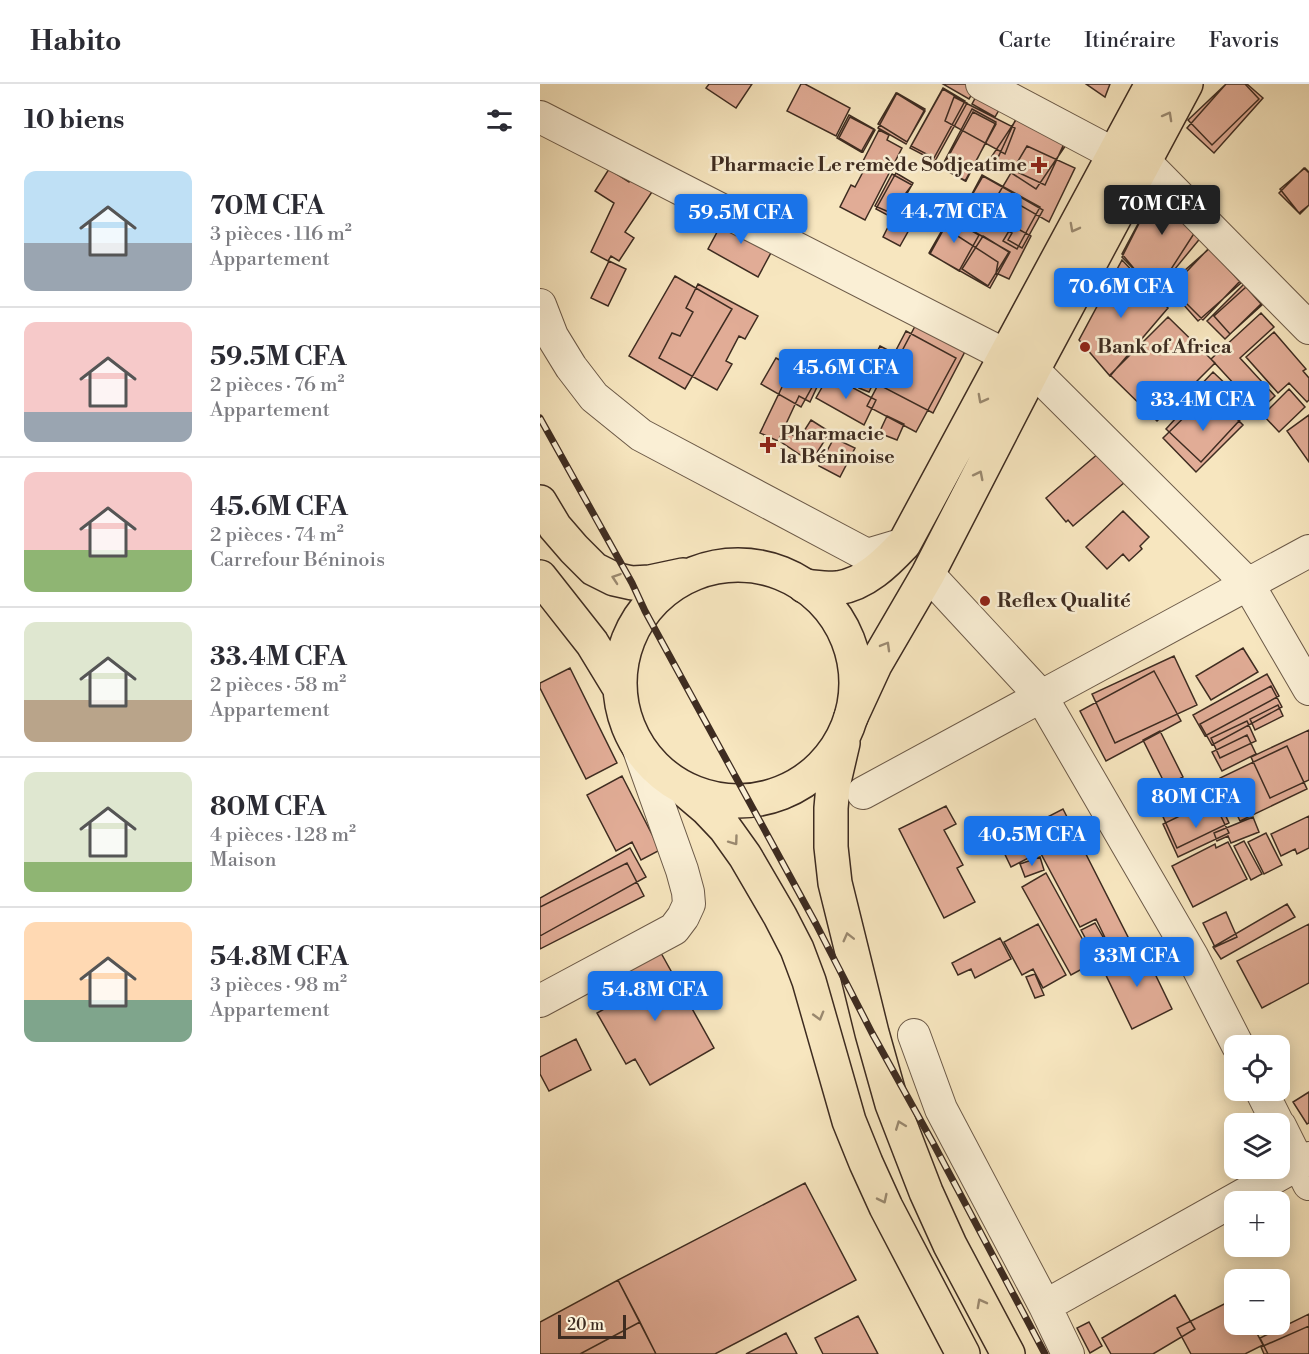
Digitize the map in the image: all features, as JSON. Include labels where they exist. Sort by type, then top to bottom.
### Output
[{"type":"main road","points":[[1129,158],[1152,84]]},
{"type":"main road","points":[[804,586],[838,588],[855,582],[874,572],[904,544],[1019,363],[1129,158],[1186,84]]},
{"type":"main road","points":[[679,785],[692,792],[720,800],[749,801],[774,796],[794,787],[813,774],[829,758],[848,725],[875,665],[928,574],[1019,363]]},
{"type":"main road","points":[[540,502],[555,527],[574,549],[594,568],[614,579],[632,583],[650,582],[710,568],[742,565],[759,567],[790,577],[804,586],[817,596],[833,614],[844,632],[854,660],[856,688],[837,765],[831,808],[831,847],[835,883],[892,1104],[926,1192],[950,1245],[1008,1354]]},
{"type":"main road","points":[[694,573],[679,580],[653,601],[638,619],[631,632],[622,660],[620,689],[626,718],[638,744],[656,767],[707,809],[725,828],[789,932],[809,981],[849,1121],[866,1163],[886,1207],[963,1354]]},
{"type":"main road","points":[[540,577],[592,643],[620,689]]},
{"type":"street","points":[[982,84],[1129,158],[1309,328]]},
{"type":"street","points":[[540,117],[1019,363],[1248,584],[1309,689]]},
{"type":"street","points":[[540,306],[552,336],[594,397],[641,435],[867,555],[904,544]]},
{"type":"street","points":[[863,793],[1309,551]]},
{"type":"street","points":[[928,574],[1041,696],[1192,956],[1232,1035]]},
{"type":"street","points":[[540,1001],[674,929],[689,904],[682,870],[638,744]]},
{"type":"street","points":[[914,1035],[941,1109],[1068,1354]]},
{"type":"street","points":[[1045,1306],[1306,1169],[1290,1143]]},
{"type":"building","points":[[709,84],[752,84],[736,108],[706,88]]},
{"type":"building","points":[[801,84],[850,108],[836,136],[787,111]]},
{"type":"building","points":[[943,84],[978,84],[969,99]]},
{"type":"building","points":[[983,84],[1007,96],[995,117],[972,104]]},
{"type":"building","points":[[1086,84],[1110,84],[1105,97]]},
{"type":"building","points":[[1226,84],[1247,84],[1263,98],[1214,153],[1187,128]]},
{"type":"building","points":[[1226,84],[1245,84],[1259,99],[1212,145],[1188,120]]},
{"type":"building","points":[[943,88],[965,101],[934,158],[911,146]]},
{"type":"building","points":[[943,89],[967,103],[935,161],[910,148]]},
{"type":"building","points":[[896,93],[925,111],[907,142],[878,124]]},
{"type":"building","points":[[897,93],[925,109],[906,144],[878,128]]},
{"type":"building","points":[[954,97],[1015,128],[1005,154],[945,121]]},
{"type":"building","points":[[972,109],[996,122],[966,181],[941,168]]},
{"type":"building","points":[[973,112],[996,124],[965,181],[942,168]]},
{"type":"building","points":[[1019,112],[1068,135],[1045,185],[996,162]]},
{"type":"building","points":[[849,115],[874,129],[861,152],[837,138]]},
{"type":"building","points":[[850,117],[875,130],[863,152],[839,138]]},
{"type":"building","points":[[1018,117],[1070,139],[1036,189],[990,159]]},
{"type":"building","points":[[879,130],[889,135],[887,140],[902,148],[865,220],[840,207],[851,185],[855,187],[864,170],[860,167]]},
{"type":"building","points":[[1027,146],[1075,168],[1049,222],[999,193]]},
{"type":"building","points":[[1304,168],[1309,173],[1309,205],[1300,214],[1279,193]]},
{"type":"building","points":[[1305,168],[1309,172],[1309,205],[1299,213],[1280,189]]},
{"type":"building","points":[[609,169],[629,182],[635,172],[656,186],[625,232],[634,238],[619,261],[611,256],[608,261],[591,252],[614,203],[595,191]]},
{"type":"building","points":[[896,173],[913,183],[893,218],[876,209]]},
{"type":"building","points":[[892,174],[912,185],[891,213],[875,206]]},
{"type":"building","points":[[982,175],[1040,207],[1017,249],[1003,241],[1009,231],[965,207]]},
{"type":"building","points":[[983,176],[1043,210],[1022,248],[1008,240],[1012,233],[965,207]]},
{"type":"building","points":[[1162,179],[1204,218],[1155,294],[1122,254]]},
{"type":"building","points":[[1161,180],[1207,230],[1156,292],[1122,257]]},
{"type":"building","points":[[975,206],[1031,236],[1009,279],[996,273],[998,262],[956,235]]},
{"type":"building","points":[[897,209],[914,221],[900,246],[883,237]]},
{"type":"building","points":[[729,210],[773,249],[758,277],[708,249]]},
{"type":"building","points":[[949,218],[979,235],[959,271],[929,253]]},
{"type":"building","points":[[950,218],[1010,252],[990,288],[930,254]]},
{"type":"building","points":[[983,236],[1009,252],[988,286],[962,269]]},
{"type":"building","points":[[1210,247],[1242,279],[1203,320],[1171,288]]},
{"type":"building","points":[[1210,248],[1241,283],[1198,321],[1167,286]]},
{"type":"building","points":[[1122,260],[1168,308],[1110,376],[1079,340]]},
{"type":"building","points":[[609,261],[626,269],[608,306],[591,298]]},
{"type":"building","points":[[675,276],[732,309],[685,389],[629,356]]},
{"type":"building","points":[[1245,283],[1263,302],[1225,339],[1207,321]]},
{"type":"building","points":[[698,284],[758,316],[745,339],[739,336],[726,361],[732,364],[717,390],[659,358],[672,333],[680,336],[693,312],[686,308]]},
{"type":"building","points":[[1246,287],[1262,305],[1230,334],[1214,316]]},
{"type":"building","points":[[922,313],[971,340],[933,413],[883,387]]},
{"type":"building","points":[[1261,313],[1274,327],[1240,358],[1275,396],[1259,411],[1211,359]]},
{"type":"building","points":[[1168,317],[1215,363],[1157,421],[1110,375]]},
{"type":"building","points":[[906,331],[956,358],[916,432],[867,406]]},
{"type":"building","points":[[1274,332],[1306,369],[1303,371],[1309,378],[1309,400],[1307,402],[1289,383],[1278,393],[1246,357]]},
{"type":"building","points":[[880,346],[888,350],[883,362],[874,358]]},
{"type":"building","points":[[776,358],[816,380],[801,407],[761,384]]},
{"type":"building","points":[[796,358],[824,372],[810,402],[799,396],[778,441],[760,433]]},
{"type":"building","points":[[872,360],[882,365],[869,392],[859,388]]},
{"type":"building","points":[[1213,372],[1251,408],[1201,462],[1166,429],[1197,395],[1194,392]]},
{"type":"building","points":[[829,375],[876,400],[864,425],[816,398]]},
{"type":"building","points":[[1289,389],[1305,407],[1279,432],[1263,415]]},
{"type":"building","points":[[1210,392],[1243,425],[1196,472],[1163,438]]},
{"type":"building","points":[[1309,415],[1309,462],[1287,431]]},
{"type":"building","points":[[887,416],[904,424],[897,440],[879,433]]},
{"type":"building","points":[[811,420],[830,432],[811,462],[781,442],[788,432],[799,439]]},
{"type":"building","points":[[834,438],[855,448],[840,477],[819,466]]},
{"type":"building","points":[[1106,447],[1131,477],[1073,526],[1068,520],[1066,522],[1046,498]]},
{"type":"building","points":[[1123,511],[1149,537],[1140,546],[1142,549],[1129,561],[1123,554],[1107,569],[1086,547]]},
{"type":"building","points":[[1243,648],[1258,672],[1211,700],[1196,676]]},
{"type":"building","points":[[1174,656],[1197,705],[1115,743],[1092,694]]},
{"type":"building","points":[[570,668],[617,763],[586,779],[540,688],[540,683]]},
{"type":"building","points":[[1154,671],[1181,721],[1106,761],[1080,711]]},
{"type":"building","points":[[1267,674],[1279,696],[1205,736],[1193,715]]},
{"type":"building","points":[[1271,686],[1282,707],[1212,745],[1200,724]]},
{"type":"building","points":[[1278,705],[1283,716],[1255,730],[1250,719]]},
{"type":"building","points":[[1247,721],[1256,741],[1220,758],[1211,738]]},
{"type":"building","points":[[1309,730],[1309,780],[1270,798],[1251,757]]},
{"type":"building","points":[[1160,731],[1183,777],[1166,786],[1143,740]]},
{"type":"building","points":[[1247,735],[1256,754],[1222,771],[1212,752]]},
{"type":"building","points":[[1287,746],[1307,789],[1240,821],[1220,778]]},
{"type":"building","points":[[622,776],[660,850],[641,860],[632,842],[616,851],[587,795]]},
{"type":"building","points":[[1212,786],[1229,823],[1177,848],[1160,810]]},
{"type":"building","points":[[1213,800],[1229,833],[1178,857],[1163,824]]},
{"type":"building","points":[[946,806],[956,824],[944,830],[963,865],[957,868],[975,902],[944,918],[899,829]]},
{"type":"building","points":[[1063,809],[1129,939],[1110,948],[1096,919],[1080,927],[1040,852],[1011,867],[999,842]]},
{"type":"building","points":[[1309,816],[1309,848],[1297,854],[1295,849],[1281,856],[1271,834]]},
{"type":"building","points":[[1253,817],[1259,832],[1231,843],[1228,836],[1217,841],[1214,833]]},
{"type":"building","points":[[1266,833],[1282,865],[1264,874],[1248,842]]},
{"type":"building","points":[[1244,841],[1262,874],[1251,880],[1234,846]]},
{"type":"building","points":[[1228,842],[1247,879],[1193,907],[1172,866],[1215,844],[1216,848]]},
{"type":"building","points":[[630,848],[646,877],[540,936],[540,898]]},
{"type":"building","points":[[1040,857],[1044,870],[1025,877],[1020,864]]},
{"type":"building","points":[[627,863],[644,896],[540,949],[540,907]]},
{"type":"building","points":[[1046,873],[1095,962],[1071,975],[1022,887]]},
{"type":"building","points":[[1287,904],[1295,917],[1221,959],[1213,947]]},
{"type":"building","points":[[1226,912],[1237,937],[1215,947],[1203,923]]},
{"type":"building","points":[[1095,923],[1103,937],[1089,945],[1081,930]]},
{"type":"building","points":[[1038,924],[1066,975],[1043,988],[1033,969],[1022,975],[1004,942]]},
{"type":"building","points":[[1309,924],[1309,983],[1262,1008],[1237,961]]},
{"type":"building","points":[[1000,938],[1011,959],[975,978],[971,969],[958,975],[952,963]]},
{"type":"building","points":[[1142,947],[1172,1009],[1132,1029],[1102,967]]},
{"type":"building","points":[[661,953],[714,1048],[650,1085],[635,1059],[626,1064],[597,1013],[629,995],[619,976]]},
{"type":"building","points":[[1035,974],[1044,995],[1035,998],[1026,977]]},
{"type":"building","points":[[576,1039],[591,1070],[549,1091],[540,1074],[540,1057]]},
{"type":"building","points":[[1309,1092],[1309,1123],[1307,1124],[1293,1102]]},
{"type":"building","points":[[805,1183],[856,1280],[715,1354],[656,1354],[618,1280]]},
{"type":"building","points":[[618,1280],[640,1322],[580,1354],[540,1354],[540,1322]]},
{"type":"building","points":[[1175,1295],[1195,1329],[1153,1354],[1111,1354],[1102,1338]]},
{"type":"building","points":[[1224,1304],[1224,1335],[1258,1335],[1263,1345],[1245,1354],[1191,1354],[1177,1328]]},
{"type":"building","points":[[1309,1314],[1309,1354],[1268,1354],[1260,1338],[1266,1335],[1290,1335],[1290,1323]]},
{"type":"building","points":[[858,1316],[878,1354],[823,1354],[815,1338]]},
{"type":"building","points":[[640,1322],[656,1354],[580,1354]]},
{"type":"building","points":[[1089,1322],[1102,1346],[1090,1353],[1077,1328]]},
{"type":"building","points":[[1309,1326],[1309,1354],[1264,1354],[1261,1347]]},
{"type":"building","points":[[786,1333],[797,1354],[746,1354]]},
{"type":"railway","points":[[540,418],[816,924],[872,1033],[1045,1354]]},
{"type":"place","name":"Pharmacie Le remède Sodjeatime","points":[[1039,165]]},
{"type":"place","name":"Bank of Africa","points":[[1085,347]]},
{"type":"place","name":"Pharmacie la Béninoise","points":[[768,445]]},
{"type":"place","name":"Reflex Qualité","points":[[985,601]]}]
